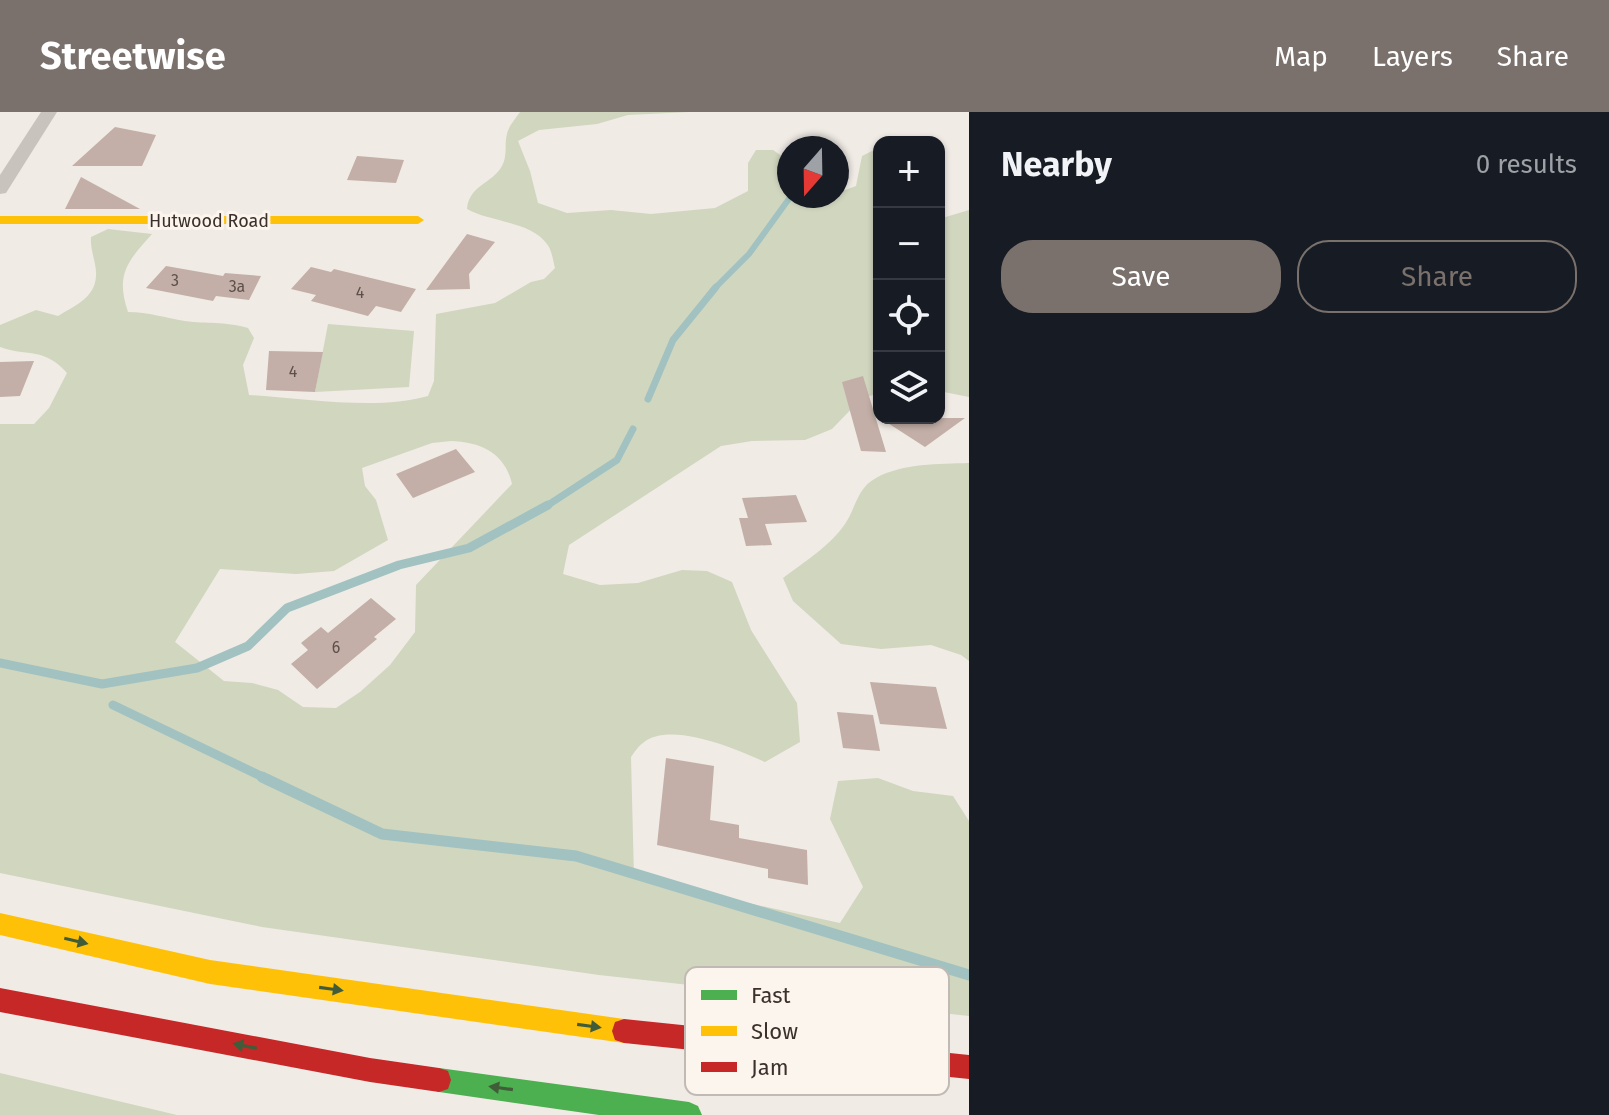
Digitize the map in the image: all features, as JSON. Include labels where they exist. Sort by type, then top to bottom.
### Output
[{"type":"main road","name":"Hutwood Road","points":[[0,220],[418,220]]},
{"type":"main road","points":[[0,924],[210,972],[685,1037]]},
{"type":"main road","points":[[0,1000],[370,1070],[689,1115]]},
{"type":"main road","points":[[949,1065],[969,1067]]},
{"type":"street","points":[[0,189],[49,112]]},
{"type":"green space","points":[[520,112],[689,112],[628,115],[597,124],[539,130],[518,141],[538,203],[567,213],[611,210],[651,214],[715,208],[748,191],[748,163],[756,150],[777,153],[777,208],[849,208],[849,189],[856,186],[862,156],[873,151],[873,395],[861,399],[832,429],[805,440],[752,441],[721,446],[569,545],[563,574],[600,585],[638,583],[682,570],[707,571],[732,582],[751,630],[797,703],[800,742],[765,762],[704,739],[686,736],[655,737],[639,746],[631,757],[634,878],[840,923],[863,887],[830,819],[838,781],[878,778],[913,791],[953,796],[969,821],[969,1016],[949,1014],[949,967],[685,967],[685,985],[262,927],[0,873],[0,424],[34,424],[49,408],[67,373],[51,359],[0,347],[0,325],[36,310],[58,316],[88,296],[96,276],[91,237],[108,229],[152,234],[126,269],[123,288],[128,312],[248,328],[254,338],[243,365],[249,395],[363,403],[386,403],[428,396],[434,381],[436,314],[495,303],[531,282],[544,279],[555,268],[550,249],[540,236],[520,226],[467,209],[476,190],[502,166],[508,131]],"holes":[[[451,441],[482,447],[504,464],[512,484],[416,585],[415,632],[390,665],[360,692],[336,708],[303,707],[278,690],[252,683],[224,681],[175,642],[220,569],[296,574],[334,571],[388,540],[376,500],[365,486],[362,468],[432,443]]]},
{"type":"green space","points":[[969,210],[969,397],[945,392],[945,217]]},
{"type":"green space","points":[[328,324],[414,331],[409,387],[315,392]]},
{"type":"green space","points":[[969,463],[969,661],[961,655],[931,645],[881,649],[841,644],[793,601],[783,578],[839,532],[870,482],[909,467]]},
{"type":"green space","points":[[0,1073],[177,1115],[0,1115]]},
{"type":"building","points":[[115,127],[156,135],[142,166],[72,166]]},
{"type":"building","points":[[357,156],[404,160],[396,183],[347,180]]},
{"type":"building","points":[[81,177],[140,209],[65,209]]},
{"type":"building","points":[[467,234],[495,242],[469,274],[470,289],[426,290]]},
{"type":"building","points":[[166,266],[223,276],[225,273],[261,276],[249,300],[216,296],[213,301],[146,288]]},
{"type":"building","points":[[311,267],[331,272],[334,269],[416,289],[401,312],[376,306],[368,316],[311,301],[316,295],[291,289]]},
{"type":"building","points":[[269,351],[323,352],[315,392],[266,390]]},
{"type":"building","points":[[34,361],[20,396],[0,397],[0,362]]},
{"type":"building","points":[[863,376],[873,409],[873,424],[878,424],[886,452],[861,451],[842,382]]},
{"type":"building","points":[[945,418],[965,418],[925,447],[889,424],[945,424]]},
{"type":"building","points":[[456,449],[475,472],[413,498],[396,474]]},
{"type":"building","points":[[796,495],[807,522],[765,524],[772,545],[746,546],[739,518],[748,518],[742,498]]},
{"type":"building","points":[[371,598],[396,619],[317,689],[291,664],[308,650],[301,643],[321,627],[328,633]]},
{"type":"building","points":[[870,682],[936,687],[947,729],[880,724]]},
{"type":"building","points":[[837,712],[873,715],[880,751],[843,748]]},
{"type":"building","points":[[666,758],[714,766],[710,820],[739,825],[739,838],[807,850],[808,885],[768,878],[768,869],[657,845]]},
{"type":"waterway","points":[[716,287],[749,254],[782,208]]},
{"type":"waterway","points":[[648,399],[673,340],[716,287]]},
{"type":"waterway","points":[[545,507],[617,460],[633,429]]},
{"type":"waterway","points":[[0,663],[102,684],[197,668],[248,646],[287,608],[399,565],[469,548],[548,505]]},
{"type":"waterway","points":[[113,705],[267,779]]},
{"type":"waterway","points":[[262,777],[382,834],[576,856],[943,967]]},
{"type":"waterway","points":[[949,969],[969,975]]},
{"type":"traffic: fast","points":[[439,1080],[689,1115]]},
{"type":"traffic: slow","points":[[0,220],[418,220]]},
{"type":"traffic: slow","points":[[0,924],[210,972],[624,1031]]},
{"type":"traffic: jam","points":[[0,1000],[370,1070],[439,1080]]},
{"type":"traffic: jam","points":[[624,1031],[685,1037]]},
{"type":"traffic: jam","points":[[949,1065],[969,1067]]}]
